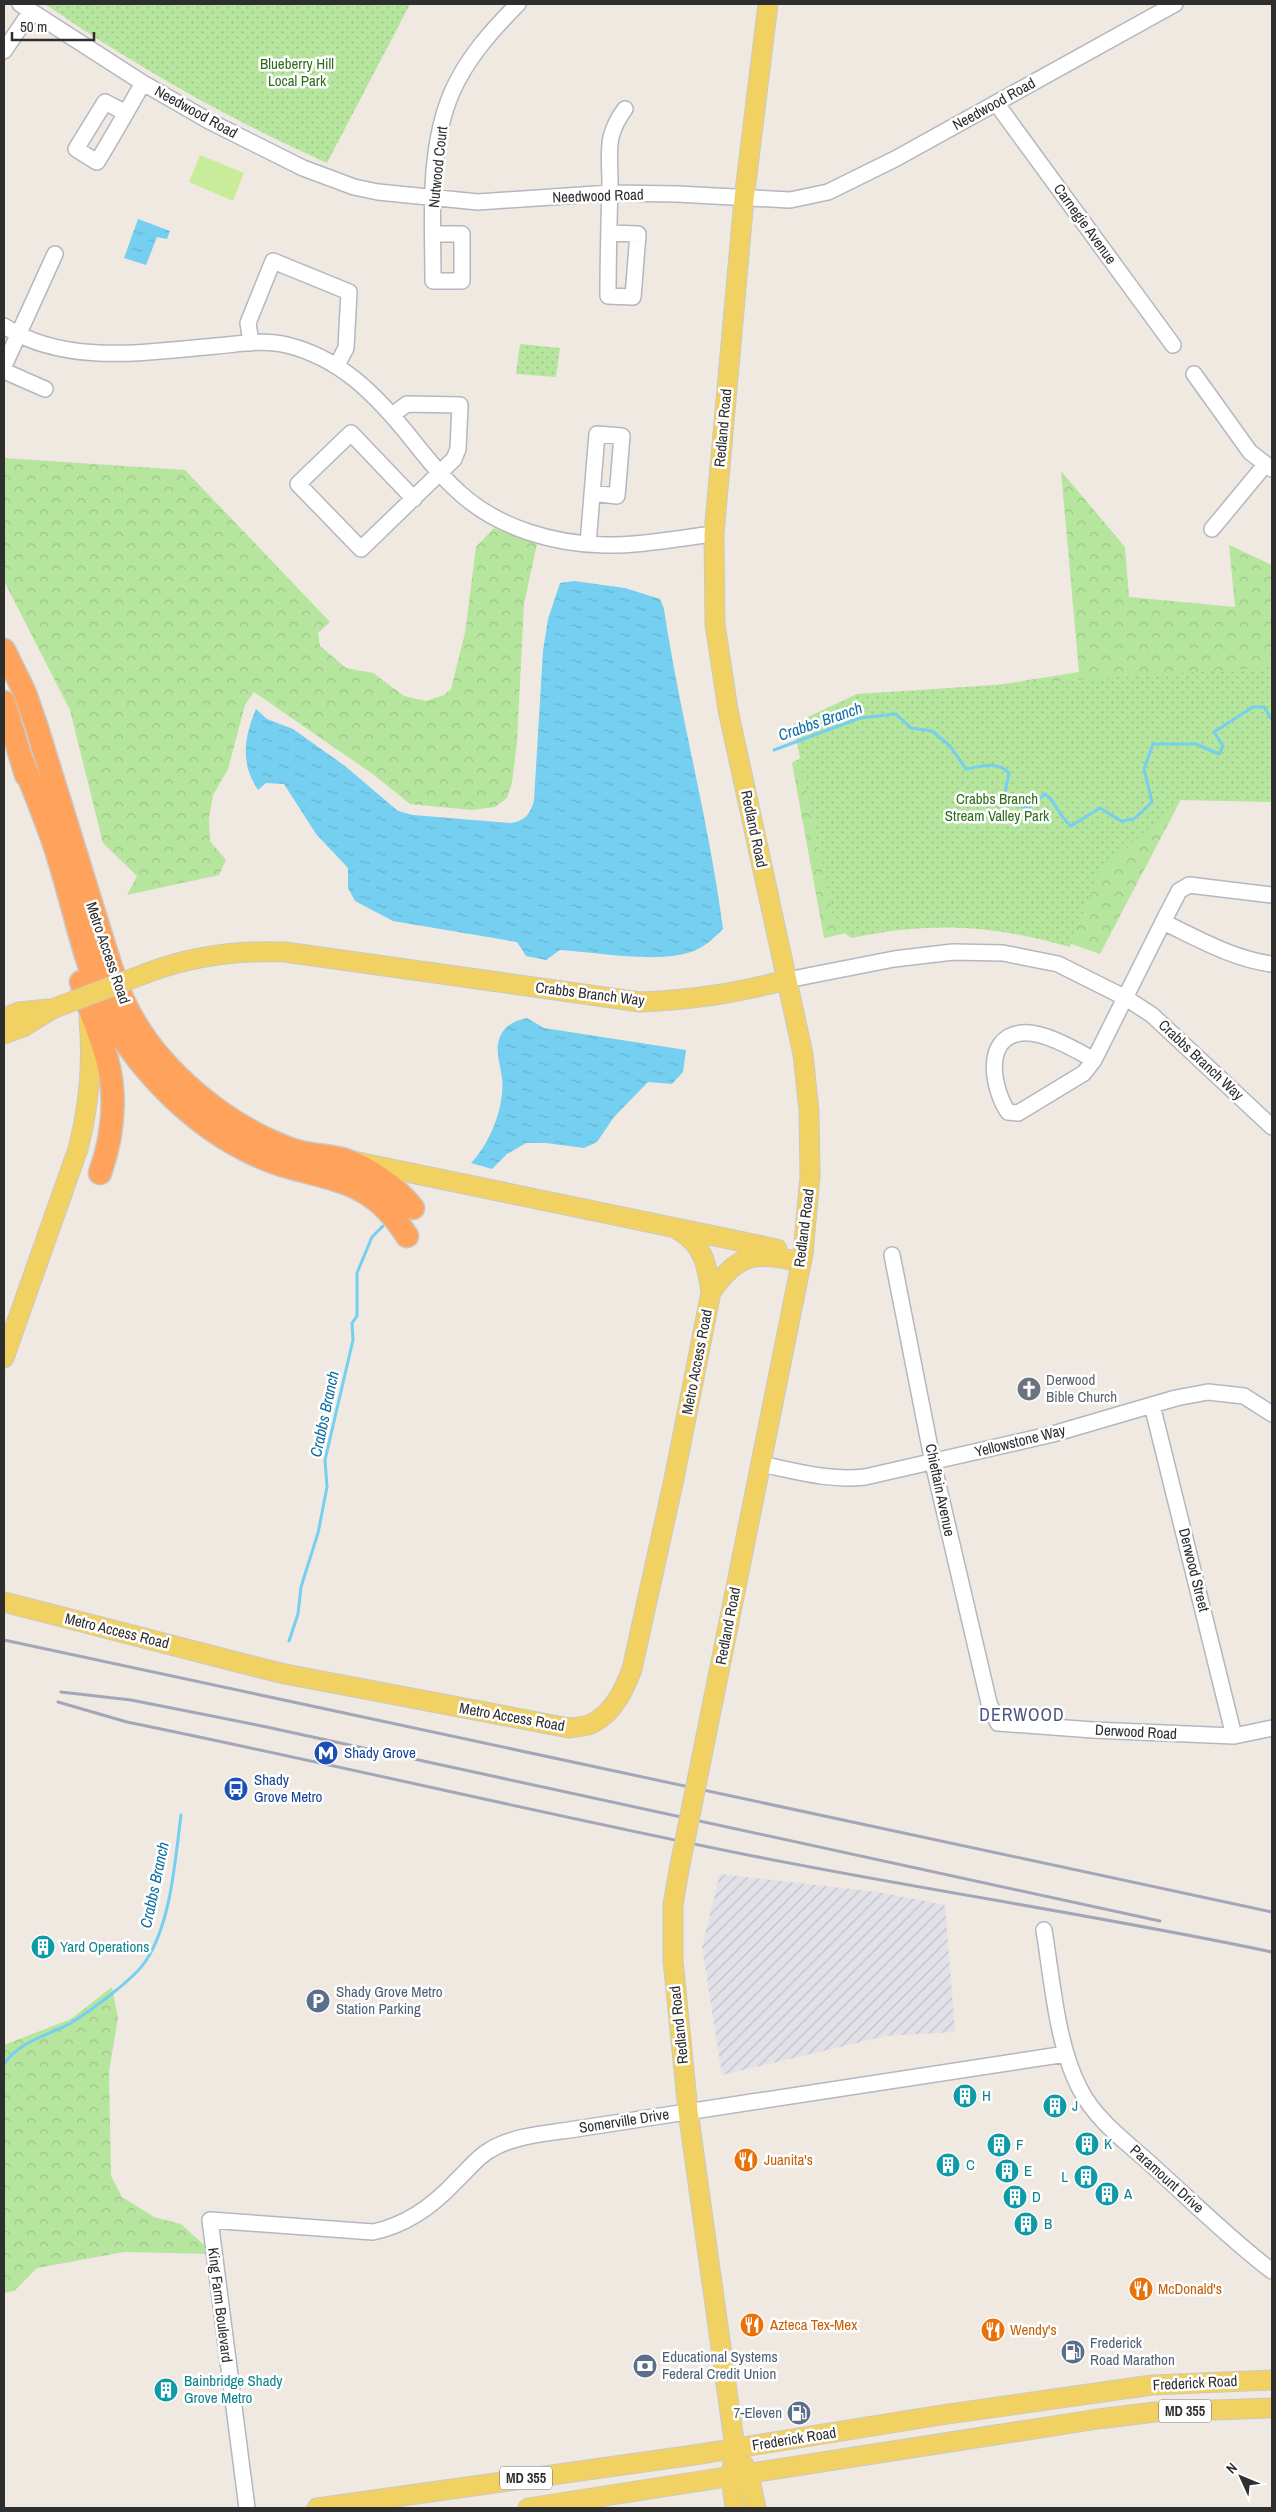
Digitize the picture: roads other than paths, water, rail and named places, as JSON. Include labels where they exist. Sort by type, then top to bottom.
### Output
[{"type":"highway","name":"Metro Access Road","points":[[4,650],[28,702],[110,964],[126,1006],[138,1027],[170,1068],[186,1084],[207,1103],[231,1119],[296,1150],[345,1160]]},
{"type":"highway","name":"Metro Access Road","points":[[4,702],[22,760],[40,836],[88,1006]]},
{"type":"highway","points":[[22,760],[60,862],[85,955],[102,1001],[133,1052],[177,1102],[205,1125],[255,1156],[286,1167],[341,1181],[369,1193],[392,1214],[407,1236]]},
{"type":"highway","points":[[88,1006],[107,1060],[113,1106],[109,1147],[100,1173]]},
{"type":"highway","points":[[345,1160],[402,1194],[413,1208]]},
{"type":"main road","name":"Redland Road","points":[[735,2448],[688,2111],[672,1940],[673,1905],[679,1870],[802,1258],[810,1176],[809,1111],[803,1054],[728,710],[715,624],[714,534],[744,199],[768,4]]},
{"type":"main road","name":"Crabbs Branch Way","points":[[4,1034],[23,1027],[52,1009],[185,960],[254,950],[285,952],[640,1002],[689,1000],[726,995],[787,980]]},
{"type":"main road","name":"Metro Access Road","points":[[5,1350],[78,1150],[84,1127],[88,1106],[91,1060],[88,1006]]},
{"type":"main road","name":"Crabbs Branch Way","points":[[4,1018],[19,1012],[52,1009]]},
{"type":"main road","name":"Metro Access Road","points":[[345,1160],[672,1227],[802,1258]]},
{"type":"main road","points":[[672,1227],[688,1236],[702,1251],[706,1262],[710,1292]]},
{"type":"main road","name":"Metro Access Road","points":[[4,1602],[280,1673],[569,1728],[592,1724],[609,1711],[623,1692],[632,1668],[674,1479],[710,1292],[724,1274],[750,1257],[762,1255],[802,1258]]},
{"type":"main road","name":"Frederick Road","points":[[317,2508],[735,2448],[1152,2384],[1272,2380]]},
{"type":"main road","name":"Frederick Road","points":[[528,2508],[1107,2417],[1155,2412],[1272,2408]]},
{"type":"main road","points":[[735,2448],[749,2474],[756,2508]]},
{"type":"main road","points":[[735,2448],[731,2477],[735,2508]]},
{"type":"street","name":"Nutwood Court","points":[[433,234],[433,199],[439,134],[452,92],[478,48],[518,4]]},
{"type":"street","name":"Needwood Road","points":[[26,8],[143,83],[209,121],[303,168],[370,190],[433,199],[478,202],[610,193],[677,194],[790,200],[828,192],[1175,4]]},
{"type":"street","points":[[5,46],[26,8]]},
{"type":"street","points":[[126,113],[143,83]]},
{"type":"street","name":"Carnegie Avenue","points":[[996,102],[1173,345]]},
{"type":"street","points":[[609,233],[611,138],[616,120],[625,109]]},
{"type":"street","points":[[4,366],[55,254]]},
{"type":"street","points":[[251,343],[248,323],[273,261],[349,292],[346,348],[337,365]]},
{"type":"street","points":[[4,326],[18,335],[46,346],[79,352],[128,352],[251,343],[286,345],[337,365],[364,386],[392,414],[440,474],[462,495],[489,515],[540,536],[588,544],[606,545],[714,534]]},
{"type":"street","points":[[4,370],[46,389]]},
{"type":"street","points":[[1194,374],[1250,452],[1269,467],[1212,530]]},
{"type":"street","points":[[392,414],[407,404],[460,406],[457,454],[440,474],[414,499],[361,549],[298,484],[351,433],[414,499]]},
{"type":"street","points":[[588,544],[592,493]]},
{"type":"street","points":[[1094,1060],[1072,1048],[1034,1034],[1022,1033],[1009,1037],[1001,1046],[995,1060],[994,1078],[1000,1100],[1008,1112],[1018,1113],[1084,1073],[1094,1060],[1179,891],[1189,885],[1272,895]]},
{"type":"street","points":[[1163,922],[1230,954],[1251,961],[1272,964]]},
{"type":"street","name":"Crabbs Branch Way","points":[[787,980],[904,958],[953,952],[1003,953],[1058,964],[1126,998],[1152,1015],[1175,1034],[1272,1127]]},
{"type":"street","name":"Chieftain Avenue","points":[[892,1255],[933,1463],[989,1703],[998,1722]]},
{"type":"street","name":"Yellowstone Way","points":[[760,1464],[809,1476],[849,1479],[933,1463],[1053,1434],[1152,1405],[1208,1392],[1231,1393],[1256,1402],[1272,1414]]},
{"type":"street","name":"Derwood Street","points":[[1152,1405],[1234,1736]]},
{"type":"street","name":"Derwood Road","points":[[998,1722],[1093,1730],[1234,1736],[1272,1728]]},
{"type":"street","name":"Paramount Drive","points":[[1044,1930],[1066,2054],[1079,2088],[1096,2114],[1247,2252],[1272,2271]]},
{"type":"street","name":"Somerville Drive","points":[[210,2220],[373,2232],[388,2229],[414,2217],[430,2206],[488,2150],[505,2142],[688,2111],[1066,2054]]},
{"type":"street","name":"King Farm Boulevard","points":[[210,2220],[247,2508]]},
{"type":"water","points":[[138,219],[170,231],[167,239],[157,237],[146,265],[124,258]]},
{"type":"water","points":[[574,581],[625,588],[660,599],[664,609],[710,848],[723,929],[704,946],[696,950],[666,957],[648,957],[560,950],[546,960],[526,956],[517,942],[393,921],[355,901],[348,888],[348,868],[316,834],[284,784],[266,783],[258,790],[248,770],[246,760],[247,740],[256,709],[267,719],[293,729],[345,766],[398,811],[413,815],[511,823],[524,818],[531,809],[534,800],[543,651],[548,619],[560,583]]},
{"type":"water","points":[[527,1018],[544,1028],[686,1050],[683,1072],[672,1084],[648,1082],[614,1117],[597,1142],[584,1148],[546,1143],[526,1143],[507,1154],[492,1169],[471,1163],[490,1135],[499,1112],[502,1078],[498,1044],[501,1035],[510,1025]]},
{"type":"waterway","name":"Crabbs Branch","points":[[774,750],[860,718],[896,714],[911,728],[932,731],[950,746],[966,769],[989,765],[1004,769],[1009,773],[1004,797],[1011,803],[1028,808],[1045,794],[1053,801],[1063,818],[1071,826],[1100,808],[1121,821],[1134,819],[1152,802],[1144,769],[1153,744],[1196,744],[1219,754],[1223,746],[1214,732],[1253,707],[1264,707],[1272,720]]},
{"type":"waterway","name":"Crabbs Branch","points":[[289,1641],[298,1614],[301,1587],[318,1533],[327,1487],[325,1460],[353,1340],[352,1323],[357,1316],[357,1273],[372,1237],[383,1226]]},
{"type":"waterway","name":"Crabbs Branch","points":[[4,2064],[18,2049],[35,2039],[62,2028],[89,2011],[111,1995],[145,1962],[154,1947],[166,1911],[174,1872],[181,1815]]},
{"type":"railway","points":[[4,1640],[1272,1912]]},
{"type":"railway","points":[[61,1692],[131,1700],[262,1726],[1160,1921]]},
{"type":"railway","points":[[58,1702],[127,1722],[679,1841],[1272,1952]]},
{"type":"place","name":"Derwood Bible Church","points":[[1029,1389]]},
{"type":"place","name":"Shady Grove","points":[[326,1753]]},
{"type":"place","name":"Shady Grove Metro","points":[[236,1789]]},
{"type":"place","name":"Yard Operations","points":[[43,1947]]},
{"type":"place","name":"Shady Grove Metro Station Parking","points":[[318,2001]]},
{"type":"place","name":"H","points":[[965,2096]]},
{"type":"place","name":"J","points":[[1055,2106]]},
{"type":"place","name":"K","points":[[1087,2144]]},
{"type":"place","name":"F","points":[[999,2145]]},
{"type":"place","name":"Juanita's","points":[[746,2160]]},
{"type":"place","name":"C","points":[[948,2165]]},
{"type":"place","name":"E","points":[[1007,2171]]},
{"type":"place","name":"L","points":[[1086,2177]]},
{"type":"place","name":"A","points":[[1107,2194]]},
{"type":"place","name":"D","points":[[1015,2197]]},
{"type":"place","name":"B","points":[[1026,2224]]},
{"type":"place","name":"McDonald's","points":[[1141,2289]]},
{"type":"place","name":"Azteca Tex-Mex","points":[[752,2325]]},
{"type":"place","name":"Wendy's","points":[[993,2330]]},
{"type":"place","name":"Frederick Road Marathon","points":[[1073,2352]]},
{"type":"place","name":"Educational Systems Federal Credit Union","points":[[645,2366]]},
{"type":"place","name":"Bainbridge Shady Grove Metro","points":[[166,2390]]},
{"type":"place","name":"7-Eleven","points":[[799,2413]]},
{"type":"district","name":"DERWOOD","points":[[1022,1715]]},
{"type":"park label","name":"Blueberry Hill Local Park","points":[[297,72]]},
{"type":"park label","name":"Crabbs Branch Stream Valley Park","points":[[997,808]]}]
